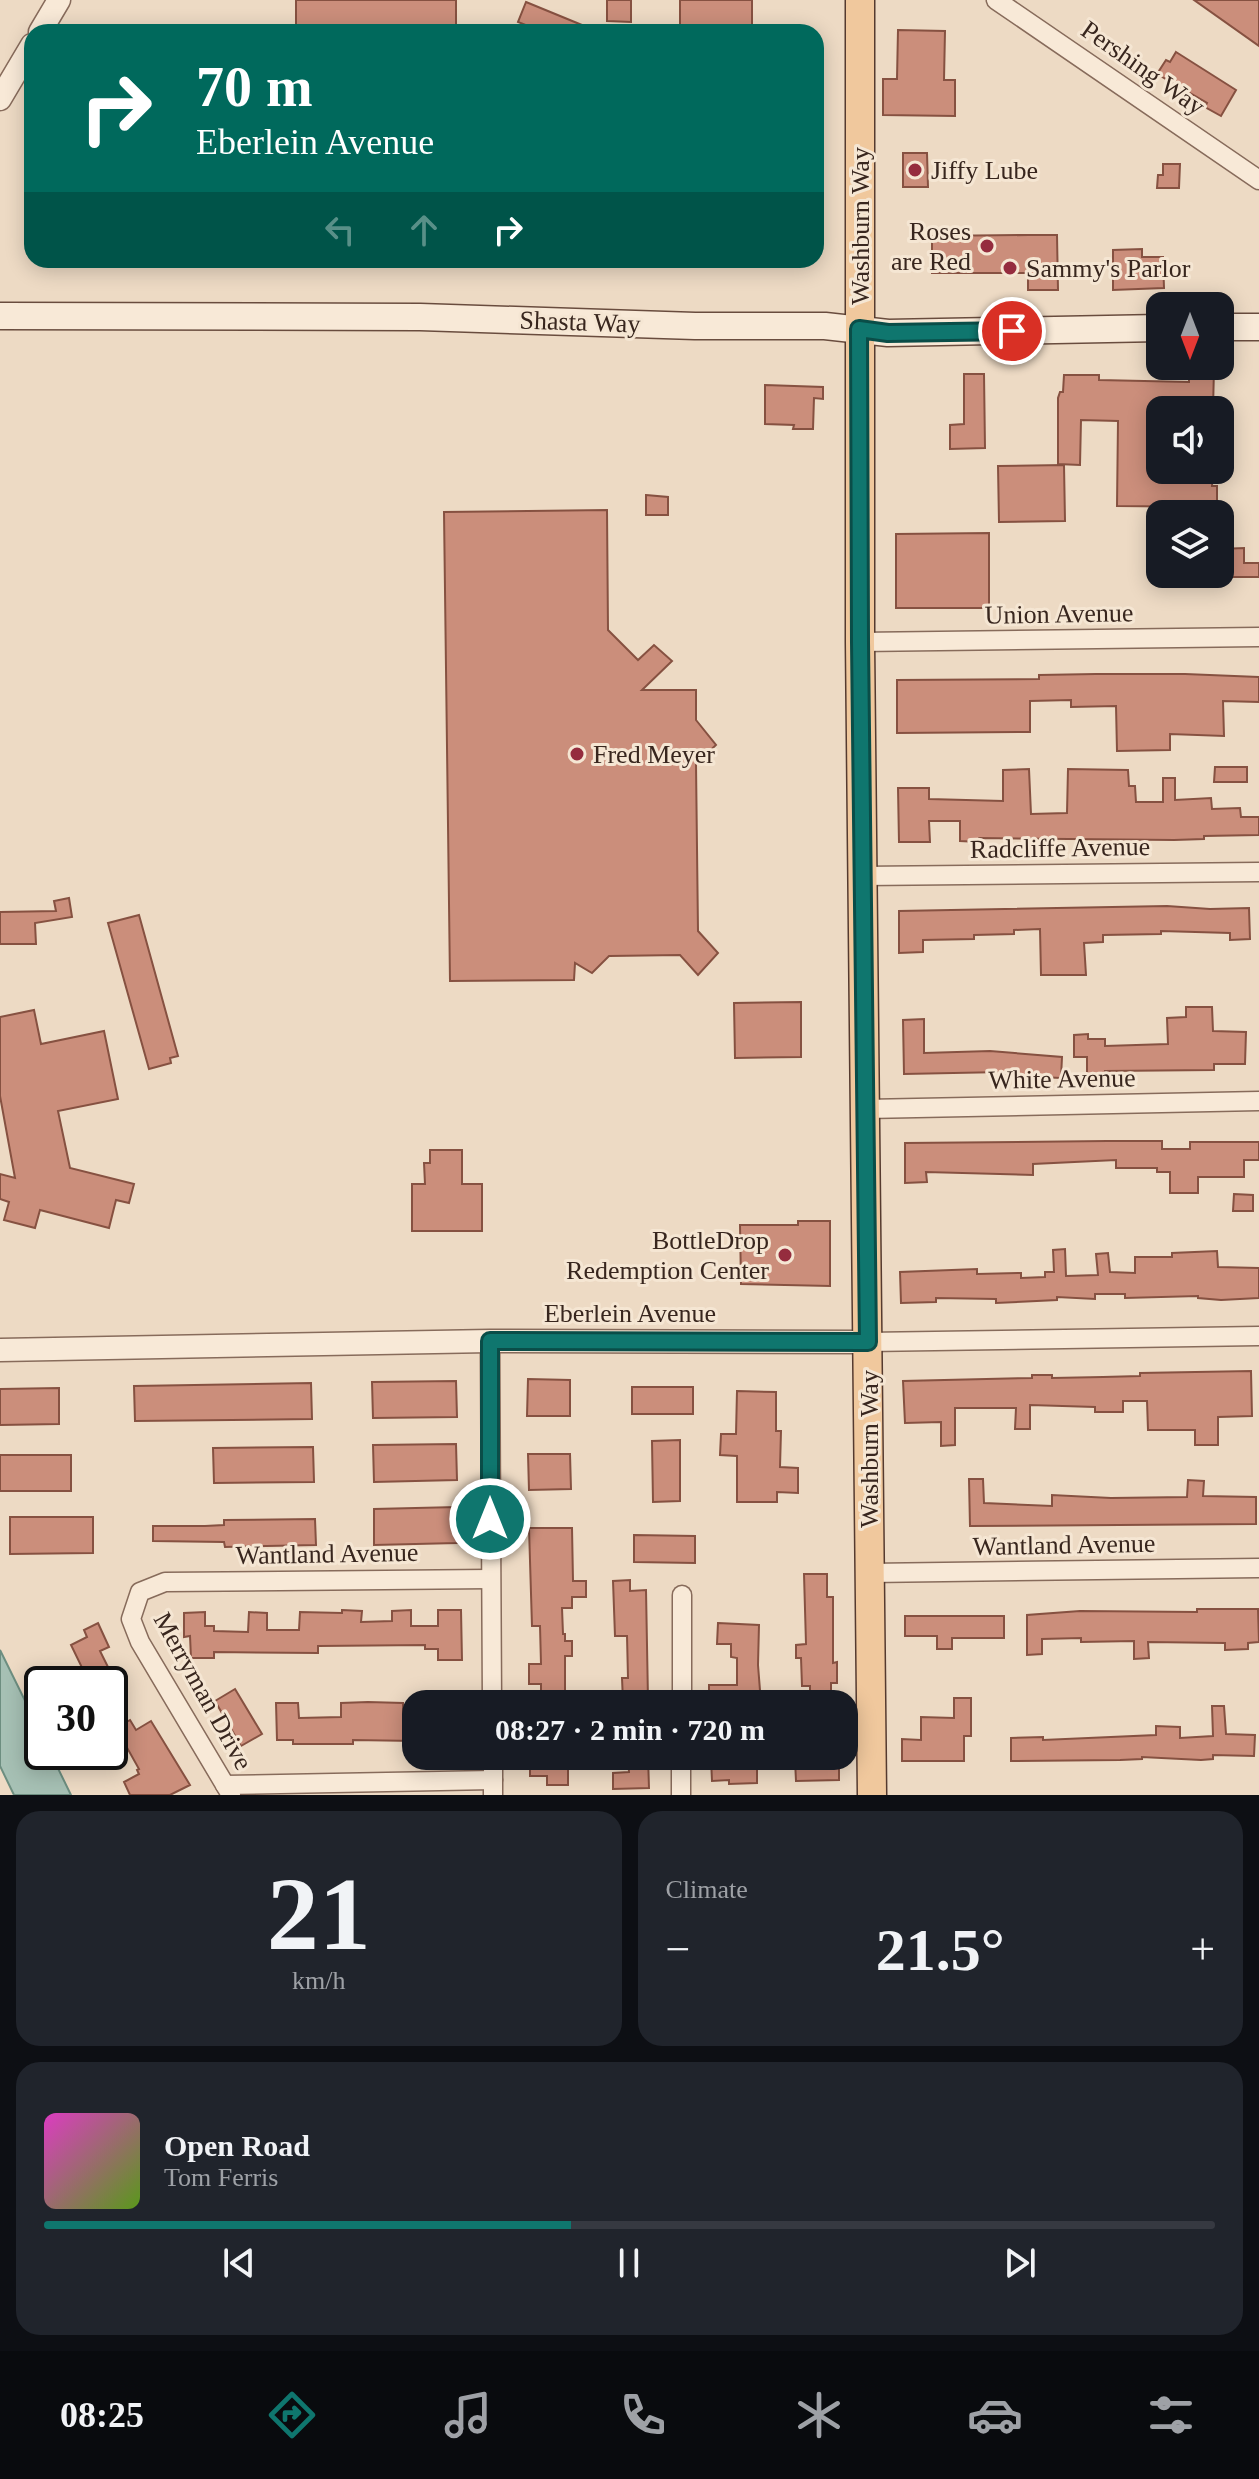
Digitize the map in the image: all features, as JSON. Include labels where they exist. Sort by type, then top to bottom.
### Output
[{"type":"main road","name":"Washburn Way","points":[[860,0],[860,642],[872,1795]]},
{"type":"main road","name":"Shasta Way","points":[[0,316],[420,317],[695,326],[825,326],[888,333],[1146,328]]},
{"type":"main road","points":[[1234,327],[1259,327]]},
{"type":"street","points":[[45,24],[59,0]]},
{"type":"street","name":"Pershing Way","points":[[996,0],[1259,180]]},
{"type":"street","points":[[0,99],[24,58]]},
{"type":"street","name":"Union Avenue","points":[[860,642],[1259,637]]},
{"type":"street","name":"Radcliffe Avenue","points":[[862,876],[1259,872]]},
{"type":"street","name":"White Avenue","points":[[866,1109],[1259,1101]]},
{"type":"street","name":"Eberlein Avenue","points":[[0,1350],[490,1341],[868,1342],[1259,1336]]},
{"type":"street","points":[[490,1341],[492,1690]]},
{"type":"street","name":"Wantland Avenue","points":[[870,1573],[1259,1568]]},
{"type":"street","name":"Wantland Avenue","points":[[165,1582],[490,1579]]},
{"type":"street","name":"Merryman Drive","points":[[165,1582],[140,1592],[131,1619],[140,1642],[228,1790]]},
{"type":"street","points":[[682,1595],[682,1690]]},
{"type":"street","points":[[681,1770],[681,1795]]},
{"type":"street","points":[[228,1790],[493,1788]]},
{"type":"shaded area","points":[[0,1650],[24,1699],[24,1770],[59,1770],[71,1795],[14,1795],[0,1766]]},
{"type":"building","points":[[296,0],[456,0],[456,24],[296,24]]},
{"type":"building","points":[[607,0],[631,0],[631,22],[607,21]]},
{"type":"building","points":[[680,0],[752,0],[752,24],[680,24]]},
{"type":"building","points":[[1194,0],[1259,0],[1259,46]]},
{"type":"building","points":[[526,2],[580,24],[523,24],[518,22]]},
{"type":"building","points":[[898,30],[945,31],[944,80],[955,80],[955,116],[883,115],[883,79],[897,79]]},
{"type":"building","points":[[1176,52],[1236,90],[1221,116],[1205,107],[1207,103],[1157,74]]},
{"type":"building","name":"Jiffy Lube","points":[[903,153],[927,153],[928,187],[903,187]]},
{"type":"building","points":[[1163,164],[1180,164],[1179,188],[1157,188],[1158,175],[1163,175]]},
{"type":"building","points":[[1057,235],[1058,290],[1028,290],[1028,273],[932,273],[932,236]]},
{"type":"building","points":[[1142,249],[1142,257],[1163,257],[1164,288],[1113,290],[1113,250]]},
{"type":"building","points":[[964,374],[984,374],[985,448],[950,449],[950,425],[964,424]]},
{"type":"building","points":[[1064,375],[1099,375],[1099,380],[1214,380],[1213,396],[1146,396],[1146,484],[1212,484],[1217,486],[1217,500],[1146,500],[1146,506],[1117,506],[1118,421],[1081,420],[1080,465],[1058,464],[1058,398],[1063,392]]},
{"type":"building","points":[[765,385],[823,387],[823,399],[814,398],[813,429],[765,424]]},
{"type":"building","points":[[1064,465],[1065,521],[999,522],[998,466]]},
{"type":"building","points":[[646,495],[668,497],[668,515],[646,515]]},
{"type":"building","name":"Fred Meyer","points":[[607,510],[608,630],[638,660],[654,645],[672,661],[642,690],[696,690],[696,720],[716,745],[696,764],[698,931],[718,953],[698,975],[680,955],[609,956],[592,973],[575,963],[574,980],[450,981],[444,512]]},
{"type":"building","points":[[989,533],[989,608],[896,608],[896,534]]},
{"type":"building","points":[[1234,548],[1244,548],[1244,563],[1259,563],[1259,577],[1234,577]]},
{"type":"building","points":[[1039,675],[1259,677],[1259,702],[1223,701],[1224,736],[1170,734],[1170,750],[1117,751],[1116,706],[1071,707],[1071,700],[1030,701],[1030,732],[897,733],[897,680],[1039,679]]},
{"type":"building","points":[[1215,767],[1247,767],[1247,782],[1214,782]]},
{"type":"building","points":[[1029,769],[1031,814],[1067,813],[1068,769],[1128,770],[1129,786],[1135,786],[1136,802],[1163,802],[1163,778],[1175,778],[1175,800],[1211,798],[1212,809],[1240,808],[1241,817],[1259,817],[1259,835],[1174,840],[979,838],[979,842],[960,841],[960,821],[929,821],[930,842],[899,842],[898,788],[929,788],[929,799],[1003,801],[1003,770]]},
{"type":"building","points":[[69,898],[72,917],[35,923],[36,944],[0,944],[0,912],[56,911],[54,901]]},
{"type":"building","points":[[1167,906],[1249,908],[1250,939],[1230,940],[1230,933],[1161,931],[1161,934],[1103,935],[1103,942],[1084,943],[1086,975],[1041,975],[1040,929],[1014,930],[1014,934],[974,935],[974,939],[923,940],[923,952],[899,953],[899,911]]},
{"type":"building","points":[[139,915],[178,1056],[170,1058],[171,1063],[149,1069],[108,923]]},
{"type":"building","points":[[801,1002],[801,1057],[735,1058],[734,1003]]},
{"type":"building","points":[[1186,1007],[1212,1007],[1213,1031],[1246,1032],[1245,1064],[1214,1064],[1214,1070],[1105,1071],[1106,1081],[1087,1082],[1087,1057],[1074,1057],[1074,1035],[1088,1034],[1088,1039],[1105,1039],[1105,1046],[1168,1044],[1167,1018],[1186,1017]]},
{"type":"building","points":[[34,1010],[41,1044],[104,1031],[118,1099],[58,1111],[70,1168],[134,1184],[129,1203],[116,1200],[109,1228],[40,1210],[35,1228],[4,1220],[9,1202],[0,1199],[0,1174],[15,1178],[0,1096],[0,1017]]},
{"type":"building","points":[[924,1019],[924,1053],[990,1051],[1062,1057],[1061,1078],[1003,1076],[1003,1072],[904,1074],[903,1020]]},
{"type":"building","points":[[1162,1141],[1162,1149],[1190,1149],[1190,1142],[1259,1142],[1259,1160],[1244,1160],[1244,1177],[1198,1177],[1198,1193],[1170,1193],[1170,1172],[1157,1172],[1157,1168],[1116,1168],[1116,1160],[1033,1164],[1033,1175],[926,1172],[927,1182],[905,1183],[905,1143]]},
{"type":"building","points":[[430,1150],[462,1150],[462,1184],[482,1184],[482,1231],[412,1231],[412,1184],[425,1184],[424,1163],[430,1163]]},
{"type":"building","points":[[1234,1194],[1253,1195],[1253,1211],[1233,1211]]},
{"type":"building","name":"BottleDrop Redemption Center","points":[[798,1221],[830,1221],[830,1286],[741,1284],[740,1225],[798,1225]]},
{"type":"building","points":[[1065,1249],[1066,1276],[1098,1275],[1096,1254],[1108,1253],[1110,1272],[1135,1273],[1135,1257],[1172,1257],[1172,1253],[1217,1251],[1218,1267],[1259,1268],[1259,1298],[1125,1298],[1125,1294],[1095,1294],[1095,1299],[1057,1297],[1057,1300],[996,1303],[996,1299],[936,1298],[936,1302],[901,1303],[900,1272],[977,1269],[977,1274],[1021,1273],[1021,1278],[1045,1277],[1045,1272],[1054,1272],[1053,1250]]},
{"type":"building","points":[[1251,1371],[1252,1416],[1218,1417],[1218,1445],[1195,1445],[1195,1430],[1148,1430],[1147,1401],[1123,1401],[1123,1412],[1095,1412],[1095,1407],[1030,1405],[1030,1429],[1015,1429],[1016,1408],[955,1408],[955,1445],[941,1446],[941,1422],[905,1423],[903,1381]]},
{"type":"building","points":[[528,1379],[570,1380],[570,1416],[527,1416]]},
{"type":"building","points":[[456,1381],[457,1417],[373,1418],[372,1382]]},
{"type":"building","points":[[311,1383],[312,1419],[135,1421],[134,1386]]},
{"type":"building","points":[[632,1387],[693,1387],[693,1414],[632,1414]]},
{"type":"building","points":[[59,1388],[59,1424],[0,1425],[0,1389]]},
{"type":"building","points":[[737,1391],[776,1392],[776,1431],[781,1431],[780,1467],[798,1468],[798,1493],[777,1492],[777,1502],[737,1502],[737,1456],[720,1455],[721,1434],[736,1434]]},
{"type":"building","points":[[680,1440],[680,1501],[653,1502],[652,1441]]},
{"type":"building","points":[[456,1444],[457,1480],[374,1482],[373,1445]]},
{"type":"building","points":[[313,1447],[314,1482],[214,1483],[213,1448]]},
{"type":"building","points":[[528,1454],[570,1454],[571,1489],[529,1490]]},
{"type":"building","points":[[0,1455],[71,1455],[71,1491],[0,1491]]},
{"type":"building","points":[[969,1479],[983,1479],[984,1503],[1052,1506],[1052,1495],[1187,1497],[1188,1480],[1204,1481],[1203,1496],[1256,1497],[1256,1524],[970,1526]]},
{"type":"building","points":[[457,1507],[457,1543],[374,1545],[374,1509]]},
{"type":"building","points":[[10,1517],[93,1517],[93,1553],[10,1554]]},
{"type":"building","points":[[315,1519],[316,1545],[225,1547],[224,1542],[153,1541],[153,1526],[224,1525],[224,1520]]},
{"type":"building","points":[[529,1528],[572,1528],[573,1581],[586,1581],[586,1597],[572,1597],[572,1608],[562,1608],[565,1641],[572,1641],[572,1656],[565,1656],[565,1690],[541,1690],[541,1684],[529,1684],[529,1664],[541,1664],[540,1626],[532,1626]]},
{"type":"building","points":[[634,1535],[695,1536],[695,1563],[634,1562]]},
{"type":"building","points":[[804,1574],[827,1574],[827,1597],[833,1597],[833,1663],[837,1662],[837,1683],[831,1683],[831,1690],[810,1690],[810,1686],[802,1686],[801,1658],[796,1658],[796,1645],[806,1644]]},
{"type":"building","points":[[630,1580],[630,1591],[646,1590],[648,1690],[623,1690],[622,1678],[628,1678],[627,1636],[615,1636],[613,1581]]},
{"type":"building","points":[[1197,1609],[1258,1609],[1259,1642],[1248,1643],[1248,1649],[1225,1650],[1225,1643],[1148,1642],[1149,1658],[1134,1659],[1134,1641],[1042,1639],[1042,1654],[1027,1655],[1027,1615],[1080,1611],[1197,1612]]},
{"type":"building","points":[[342,1610],[362,1611],[361,1622],[392,1621],[392,1611],[411,1610],[411,1626],[438,1626],[438,1610],[461,1610],[462,1660],[438,1660],[438,1649],[425,1649],[425,1645],[318,1646],[318,1653],[214,1652],[214,1658],[191,1658],[190,1636],[184,1637],[184,1613],[205,1612],[205,1626],[214,1626],[214,1631],[248,1632],[249,1612],[267,1613],[267,1630],[299,1630],[300,1612],[342,1613]]},
{"type":"building","points":[[905,1616],[1004,1616],[1004,1638],[952,1638],[952,1649],[937,1649],[937,1636],[905,1636]]},
{"type":"building","points":[[98,1623],[109,1647],[100,1651],[108,1666],[81,1666],[71,1645],[87,1637],[84,1630]]},
{"type":"building","points":[[718,1623],[759,1625],[760,1690],[709,1690],[709,1685],[737,1685],[737,1658],[731,1657],[731,1644],[717,1644]]},
{"type":"building","points":[[235,1689],[262,1734],[241,1746],[215,1701]]},
{"type":"building","points":[[954,1698],[971,1698],[971,1736],[964,1736],[964,1761],[902,1761],[902,1739],[921,1740],[921,1717],[954,1718]]},
{"type":"building","points":[[276,1703],[298,1703],[299,1718],[341,1717],[341,1703],[402,1703],[402,1741],[293,1744],[293,1740],[277,1740]]},
{"type":"building","points":[[1212,1706],[1224,1706],[1226,1734],[1255,1735],[1254,1756],[1213,1755],[1213,1759],[1201,1760],[1142,1757],[1011,1761],[1011,1738],[1043,1737],[1043,1740],[1156,1735],[1156,1726],[1180,1727],[1180,1738],[1213,1736]]},
{"type":"building","points":[[128,1721],[136,1730],[151,1721],[190,1785],[170,1795],[130,1795],[124,1782],[139,1774],[139,1769],[128,1749]]},
{"type":"building","points":[[530,1770],[568,1770],[568,1785],[547,1785],[547,1776],[530,1776]]},
{"type":"building","points":[[648,1770],[649,1788],[613,1789],[613,1773]]},
{"type":"building","points":[[712,1770],[757,1770],[757,1783],[712,1781]]},
{"type":"building","points":[[795,1770],[839,1770],[839,1780],[796,1781]]},
{"type":"place","name":"Jiffy Lube","points":[[915,170]]},
{"type":"place","name":"Roses are Red","points":[[987,246]]},
{"type":"place","name":"Sammy's Parlor","points":[[1010,268]]},
{"type":"place","name":"Fred Meyer","points":[[577,754]]},
{"type":"place","name":"BottleDrop Redemption Center","points":[[785,1255]]},
{"type":"route","points":[[490,1519],[490,1341],[868,1342],[859,329],[888,333],[1012,331]]}]
